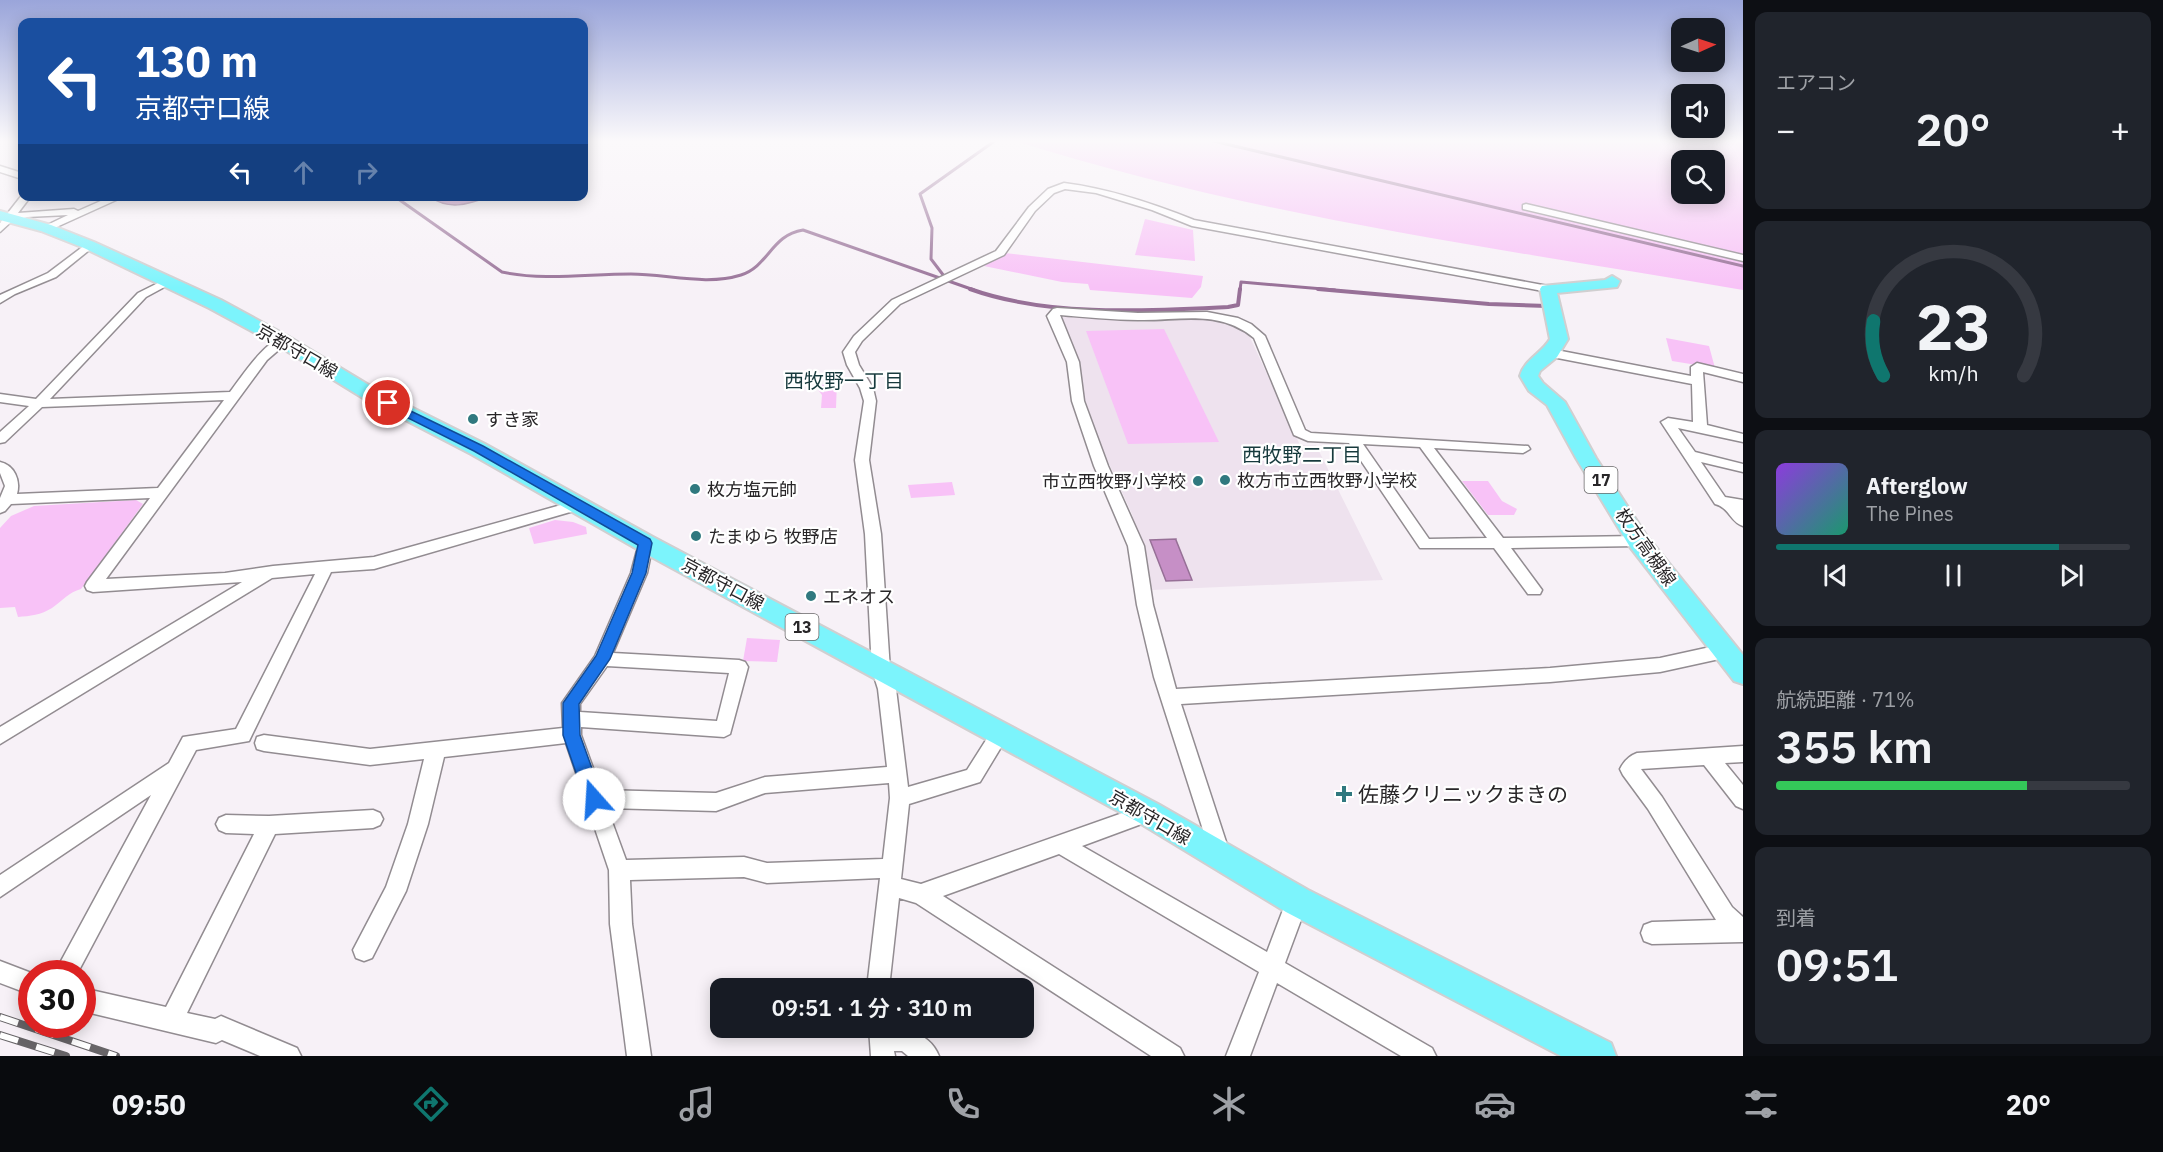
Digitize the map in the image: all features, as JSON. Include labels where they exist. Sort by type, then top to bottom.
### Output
[{"type":"main road","name":"京都守口線","points":[[4,221],[46,228],[89,245],[215,304],[283,341],[370,394],[478,449],[645,543],[1148,813],[1222,860],[1297,902],[1598,1056]]},
{"type":"main road","points":[[1551,353],[1559,339],[1548,289],[1611,284],[1612,281]]},
{"type":"main road","name":"枚方高槻線","points":[[1551,353],[1531,369],[1529,376],[1536,387],[1555,402],[1586,458],[1638,541],[1736,664]]},
{"type":"street","points":[[879,978],[900,798],[887,689],[881,670],[871,514],[862,460],[862,447],[870,425],[870,402],[868,390],[850,363],[849,352],[858,339],[896,302],[1000,253],[1032,209],[1055,189]]},
{"type":"street","points":[[1094,189],[1155,208],[1192,223],[1548,289]]},
{"type":"street","points":[[4,221],[22,201]]},
{"type":"street","points":[[46,228],[109,201]]},
{"type":"street","points":[[1526,207],[1743,258]]},
{"type":"street","points":[[4,221],[36,213],[84,212]]},
{"type":"street","points":[[0,300],[11,292],[52,275],[89,245]]},
{"type":"street","points":[[0,439],[39,403],[142,296],[166,282]]},
{"type":"street","points":[[1222,860],[1169,697],[1145,605],[1136,546],[1101,466],[1078,401],[1073,362],[1053,316],[1057,311],[1150,317],[1200,314],[1228,317],[1248,325],[1259,336],[1299,432],[1308,437],[1523,449]]},
{"type":"street","points":[[283,341],[263,357],[93,586],[225,579],[273,572],[374,563],[579,505]]},
{"type":"street","points":[[1551,353],[1698,381]]},
{"type":"street","points":[[1700,427],[1697,366],[1743,378]]},
{"type":"street","points":[[0,399],[39,403],[233,396]]},
{"type":"street","points":[[1743,438],[1668,422],[1720,501],[1736,504],[1743,521]]},
{"type":"street","points":[[1353,440],[1425,544],[1638,541]]},
{"type":"street","points":[[1424,444],[1534,590]]},
{"type":"street","points":[[1690,455],[1743,468]]},
{"type":"street","points":[[0,466],[10,473],[13,480],[4,504],[160,493]]},
{"type":"street","points":[[639,1056],[621,924],[619,870],[572,727],[571,703],[602,659],[639,573],[645,543]]},
{"type":"street","points":[[73,960],[190,743],[242,736],[326,569]]},
{"type":"street","points":[[0,736],[273,572]]},
{"type":"street","points":[[264,743],[370,757],[572,727],[724,729],[739,667],[602,659]]},
{"type":"street","points":[[1169,697],[1550,675],[1660,665],[1736,664]]},
{"type":"street","points":[[900,798],[973,776],[1000,734]]},
{"type":"street","points":[[364,950],[395,891],[418,824],[436,749]]},
{"type":"street","points":[[1742,930],[1724,914],[1655,803],[1630,769],[1637,761],[1743,754]]},
{"type":"street","points":[[1709,757],[1743,800]]},
{"type":"street","points":[[0,887],[176,768]]},
{"type":"street","points":[[594,799],[716,802],[765,785],[898,774]]},
{"type":"street","points":[[921,894],[1148,813]]},
{"type":"street","points":[[226,825],[373,819]]},
{"type":"street","points":[[172,1019],[269,825]]},
{"type":"street","points":[[1062,845],[1424,1056]]},
{"type":"street","points":[[619,870],[744,867],[767,873],[891,877],[1172,1056]]},
{"type":"street","points":[[1238,1056],[1297,902]]},
{"type":"street","points":[[1652,933],[1742,930]]},
{"type":"street","points":[[0,972],[18,979]]},
{"type":"street","points":[[96,1002],[216,1031],[221,1028],[289,1056]]},
{"type":"street","points":[[882,1040],[906,1040],[927,1056]]},
{"type":"shaded area","points":[[1189,189],[1671,189],[1671,204],[1725,204],[1725,189],[1743,189],[1743,290],[1375,228]]},
{"type":"shaded area","points":[[437,201],[475,201],[458,205]]},
{"type":"shaded area","points":[[1145,219],[1193,230],[1195,261],[1135,255]]},
{"type":"shaded area","points":[[1005,253],[1203,276],[1201,287],[1192,298],[1090,290],[1088,284],[1062,282],[984,266]]},
{"type":"shaded area","name":"枚方市立西牧野小学校","points":[[1066,315],[1143,322],[1199,318],[1232,323],[1247,331],[1300,445],[1316,445],[1383,580],[1152,590],[1132,514],[1100,444],[1082,390],[1080,362],[1059,320]]},
{"type":"shaded area","points":[[1164,329],[1219,442],[1128,444],[1086,331]]},
{"type":"shaded area","points":[[1666,338],[1709,346],[1715,368],[1672,361]]},
{"type":"shaded area","points":[[837,380],[836,408],[821,408],[822,395],[816,387]]},
{"type":"shaded area","points":[[1462,481],[1488,481],[1502,501],[1517,509],[1514,515],[1488,515]]},
{"type":"shaded area","points":[[952,482],[955,495],[911,498],[908,485]]},
{"type":"shaded area","points":[[136,500],[143,504],[81,589],[69,594],[52,608],[35,615],[18,617],[15,607],[0,608],[0,528],[11,516],[34,506]]},
{"type":"shaded area","points":[[555,520],[573,522],[586,527],[587,534],[534,544],[529,528]]},
{"type":"shaded area","points":[[1176,539],[1192,580],[1166,581],[1150,540]]},
{"type":"shaded area","points":[[747,638],[780,640],[777,662],[743,661]]},
{"type":"waterway","points":[[927,189],[920,194],[932,228],[931,259],[947,280]]},
{"type":"waterway","points":[[1418,189],[1743,266]]},
{"type":"waterway","points":[[401,201],[502,272],[518,275],[550,277],[645,274],[700,280],[728,278],[750,271],[784,238],[803,230],[974,290]]},
{"type":"waterway","points":[[1240,290],[1241,282],[1335,290]]},
{"type":"waterway","points":[[970,289],[1032,304],[1097,310],[1228,307],[1238,305],[1240,289]]},
{"type":"waterway","points":[[1318,289],[1489,304],[1547,306]]},
{"type":"railway","points":[[0,1017],[116,1056]]},
{"type":"railway","points":[[0,1035],[66,1056]]},
{"type":"place","name":"すき家","points":[[473,419]]},
{"type":"place","name":"枚方市立西牧野小学校","points":[[1225,480]]},
{"type":"place","name":"市立西牧野小学校","points":[[1198,481]]},
{"type":"place","name":"枚方塩元帥","points":[[695,489]]},
{"type":"place","name":"たまゆら 牧野店","points":[[696,536]]},
{"type":"place","name":"エネオス","points":[[811,596]]},
{"type":"place","name":"佐藤クリニックまきの","points":[[1344,794]]},
{"type":"district","name":"西牧野一丁目","points":[[844,380]]},
{"type":"district","name":"西牧野二丁目","points":[[1302,454]]},
{"type":"route","points":[[388,403],[478,449],[645,543],[639,573],[602,659],[571,703],[572,735],[594,799]]}]
